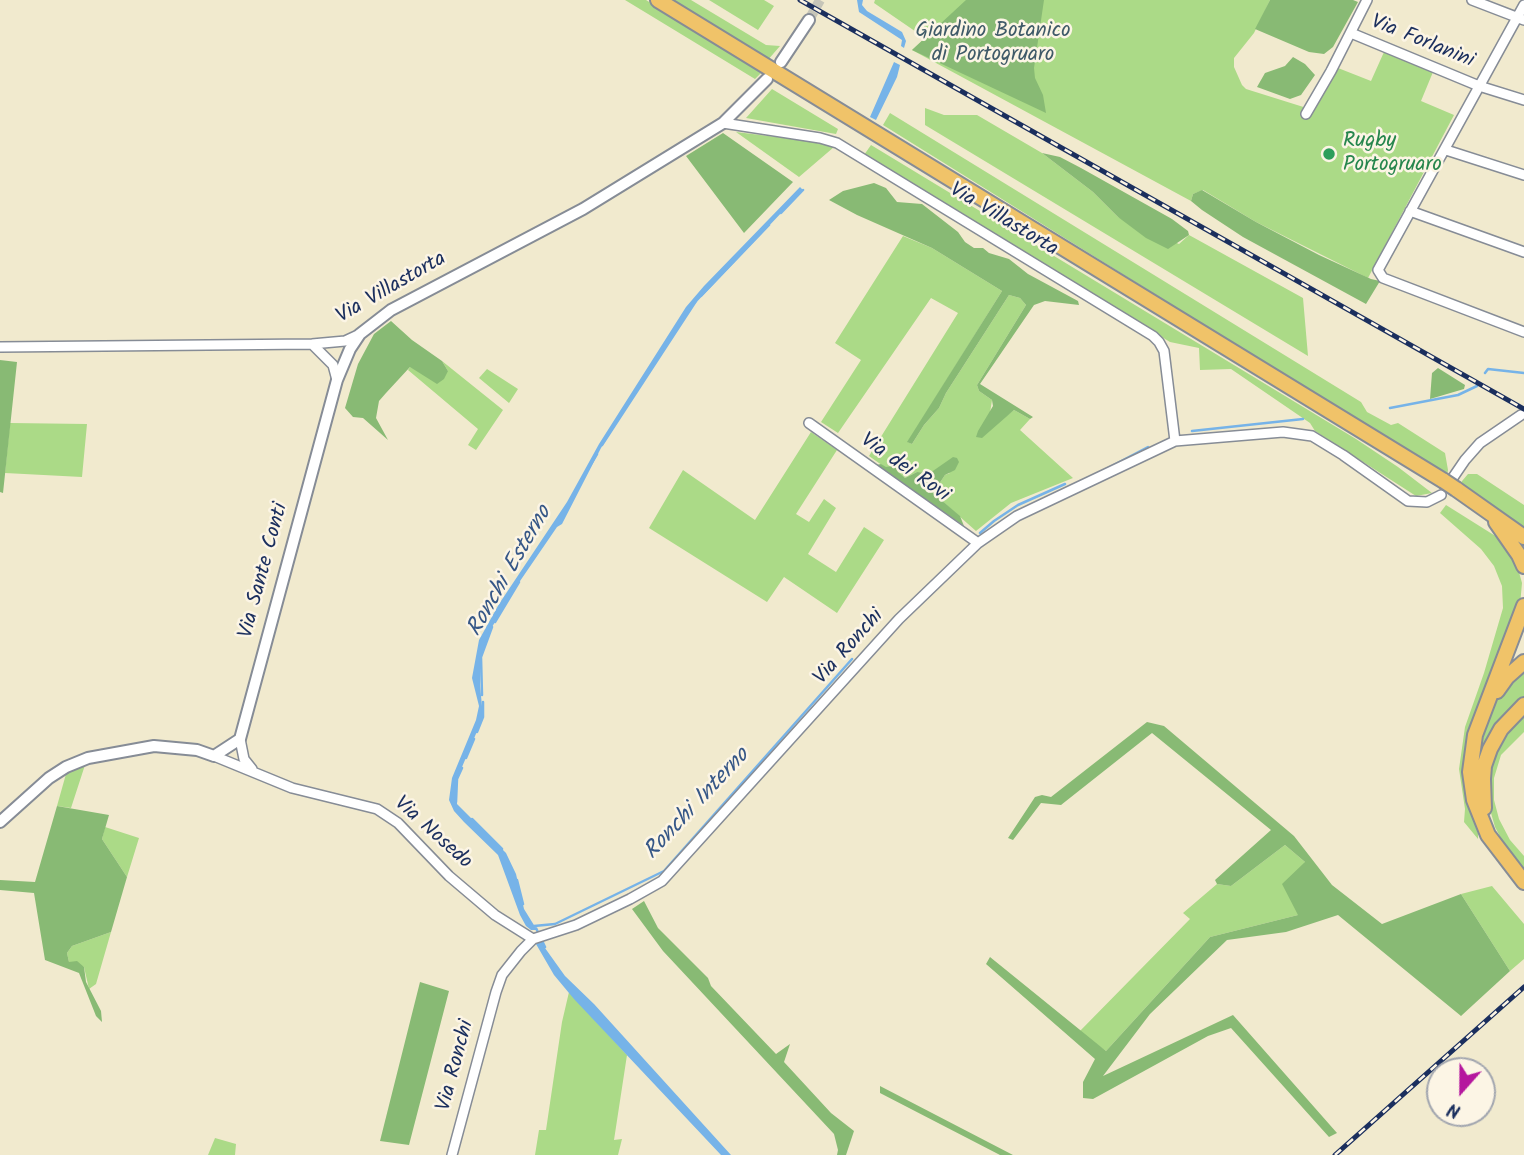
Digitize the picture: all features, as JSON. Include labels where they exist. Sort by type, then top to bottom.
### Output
[{"type":"highway","points":[[658,0],[1487,510],[1524,537]]},
{"type":"highway","points":[[1487,510],[1524,566]]},
{"type":"highway","points":[[1524,606],[1479,722],[1470,772],[1474,800],[1488,835],[1524,882]]},
{"type":"highway","points":[[1479,722],[1507,677],[1524,662]]},
{"type":"highway","points":[[1513,868],[1487,822],[1483,779],[1484,766],[1497,734],[1524,705]]},
{"type":"street","name":"Via Forlanini","points":[[1307,114],[1367,0]]},
{"type":"street","points":[[1472,0],[1521,19]]},
{"type":"street","points":[[1524,5],[1521,19],[1479,86],[1446,150],[1379,265],[1379,274],[1383,278],[1524,332]]},
{"type":"street","points":[[780,62],[809,20]]},
{"type":"street","name":"Via Forlanini","points":[[1351,33],[1479,86],[1524,100]]},
{"type":"street","name":"Via Villastorta","points":[[0,347],[312,344],[345,341],[360,334],[391,310],[583,208],[723,123],[767,79]]},
{"type":"street","name":"Via Villastorta","points":[[723,123],[837,143],[1153,336],[1164,352],[1175,441]]},
{"type":"street","points":[[1446,150],[1524,175]]},
{"type":"street","points":[[1410,211],[1524,252]]},
{"type":"street","name":"Via Sante Conti","points":[[240,739],[337,380],[350,349],[360,334]]},
{"type":"street","points":[[312,344],[333,365],[337,380]]},
{"type":"street","points":[[1448,486],[1480,443],[1521,415]]},
{"type":"street","name":"Via dei Rovi","points":[[809,423],[978,543]]},
{"type":"street","name":"Via Ronchi","points":[[452,1155],[496,992],[502,975],[510,964],[533,939],[576,925],[630,900],[662,881],[899,619],[978,543],[1017,516],[1175,441],[1283,432],[1312,436],[1408,501],[1427,502],[1448,486]]},
{"type":"street","points":[[214,756],[240,739],[244,759],[253,770]]},
{"type":"street","name":"Via Nosedo","points":[[0,822],[49,778],[88,758],[154,746],[188,749],[253,770],[265,778],[292,788],[377,809],[398,823],[449,876],[495,915],[533,939]]},
{"type":"green space","points":[[625,0],[646,0],[762,72],[755,79]]},
{"type":"green space","points":[[667,0],[691,0],[766,45],[780,46],[767,61]]},
{"type":"green space","points":[[709,0],[764,0],[774,6],[758,30]]},
{"type":"green space","points":[[875,0],[1270,0],[1254,33],[1234,58],[1234,67],[1246,89],[1313,110],[1338,68],[1371,81],[1384,52],[1433,72],[1421,101],[1454,115],[1368,278],[1256,222],[1203,190],[1193,194],[1191,201],[912,50],[925,38],[874,3]]},
{"type":"green space","name":"Giardino Botanico di Portogruaro","points":[[966,0],[1044,0],[1034,68],[1046,113],[912,50]]},
{"type":"green space","points":[[1270,0],[1358,2],[1333,47],[1324,54],[1309,52],[1255,29]]},
{"type":"green space","points":[[1293,57],[1305,64],[1315,75],[1301,95],[1290,99],[1257,87],[1265,73],[1285,66]]},
{"type":"green space","points":[[772,89],[838,129],[836,134],[746,118]]},
{"type":"green space","points":[[925,108],[944,115],[977,115],[1042,153],[1093,192],[1118,217],[1179,244],[1189,235],[1303,298],[1308,356],[925,125]]},
{"type":"green space","points":[[890,113],[1361,402],[1367,412],[1391,425],[1398,423],[1445,453],[1447,476],[883,125]]},
{"type":"green space","points":[[736,132],[809,141],[834,147],[799,177]]},
{"type":"green space","points":[[723,133],[793,182],[744,233],[686,156]]},
{"type":"green space","points":[[871,145],[1356,439],[1432,493],[1416,496],[1315,431],[1310,423],[1231,369],[1200,370],[1199,348],[1170,342],[864,155]]},
{"type":"green space","points":[[1042,153],[1060,157],[1081,168],[1172,219],[1188,231],[1189,235],[1168,249],[1146,238]]},
{"type":"green space","points":[[874,183],[886,188],[897,202],[922,204],[974,248],[983,248],[989,253],[1009,259],[1028,274],[1078,301],[1079,305],[1045,301],[1034,305],[980,384],[1033,417],[1030,419],[1014,410],[982,438],[976,437],[993,406],[992,400],[979,391],[977,385],[1026,305],[1020,298],[1009,295],[939,408],[912,444],[907,442],[1002,291],[932,248],[829,200],[843,191]]},
{"type":"green space","points":[[1202,190],[1319,255],[1380,281],[1366,304],[1243,237],[1202,210],[1191,201],[1193,194]]},
{"type":"green space","points":[[903,236],[932,248],[1002,291],[908,442],[912,444],[939,408],[1009,295],[1020,298],[1026,305],[977,385],[979,391],[992,400],[990,413],[1002,419],[1014,410],[1030,419],[1020,430],[1073,478],[1011,503],[976,531],[933,493],[945,475],[950,473],[938,469],[930,473],[917,472],[905,478],[896,471],[903,460],[897,460],[893,466],[886,468],[869,456],[958,313],[931,298],[838,433],[821,422],[861,360],[835,343]]},
{"type":"green space","points":[[391,321],[442,361],[448,371],[444,379],[437,384],[410,367],[379,401],[376,418],[388,440],[363,418],[353,417],[345,408],[358,364],[374,334]]},
{"type":"green space","points":[[0,360],[17,362],[3,493],[0,492]]},
{"type":"green space","points":[[442,361],[503,410],[476,450],[468,445],[478,429],[408,370],[410,367],[448,371]]},
{"type":"green space","points":[[1438,368],[1465,385],[1464,389],[1430,399],[1432,373]]},
{"type":"green space","points":[[487,369],[518,389],[509,403],[479,378]]},
{"type":"green space","points":[[10,423],[87,424],[82,477],[5,473]]},
{"type":"green space","points":[[811,432],[837,450],[796,514],[809,522],[824,499],[836,508],[808,554],[836,572],[864,527],[884,540],[837,613],[784,577],[767,602],[649,528],[683,470],[755,520]]},
{"type":"green space","points":[[902,456],[897,471],[905,478],[917,472],[930,473],[953,457],[957,458],[959,462],[955,470],[945,475],[933,493],[960,516],[964,526],[876,465],[893,466]]},
{"type":"green space","points":[[1468,474],[1477,474],[1524,505],[1524,533],[1457,487]]},
{"type":"green space","points":[[1446,505],[1497,537],[1511,553],[1522,583],[1520,605],[1465,766],[1466,801],[1478,839],[1464,822],[1465,809],[1459,769],[1465,727],[1503,608],[1502,586],[1494,566],[1481,549],[1440,513]]},
{"type":"green space","points":[[1524,671],[1524,702],[1480,759],[1477,757],[1478,744],[1496,700]]},
{"type":"green space","points":[[1524,712],[1524,732],[1501,755],[1494,778],[1494,800],[1499,819],[1510,840],[1524,856],[1524,870],[1506,848],[1495,827],[1487,799],[1488,772],[1495,750],[1504,733]]},
{"type":"green space","points":[[1147,722],[1164,726],[1294,836],[1332,885],[1382,924],[1461,894],[1510,971],[1461,1016],[1338,915],[1286,932],[1227,940],[1150,1014],[1103,1076],[1233,1015],[1337,1133],[1329,1137],[1231,1028],[1208,1036],[1093,1099],[1083,1098],[1083,1082],[1095,1059],[986,964],[990,957],[1106,1051],[1210,937],[1298,915],[1282,884],[1305,862],[1285,845],[1231,886],[1217,884],[1215,880],[1271,830],[1152,733],[1061,805],[1041,803],[1013,840],[1008,838],[1035,797],[1051,797]]},
{"type":"green space","points":[[85,765],[71,808],[57,806],[66,774]]},
{"type":"green space","points":[[57,806],[109,815],[102,839],[127,877],[111,932],[72,946],[67,953],[69,962],[77,961],[84,967],[86,982],[101,1011],[102,1022],[96,1016],[79,973],[45,960],[34,893],[0,890],[0,880],[35,882]]},
{"type":"green space","points":[[105,827],[139,838],[127,877],[102,839]]},
{"type":"green space","points":[[1285,845],[1305,862],[1298,915],[1210,937],[1106,1051],[1079,1032],[1190,919],[1183,913],[1217,884],[1231,886]]},
{"type":"green space","points":[[1492,886],[1524,924],[1524,959],[1510,971],[1461,894]]},
{"type":"green space","points":[[644,901],[658,928],[708,978],[711,986],[776,1054],[790,1044],[784,1062],[831,1113],[854,1131],[846,1155],[837,1155],[834,1134],[663,951],[632,909]]},
{"type":"green space","points":[[111,932],[96,984],[89,989],[84,967],[69,962],[67,953],[72,946]]},
{"type":"green space","points":[[420,982],[449,991],[409,1145],[380,1141]]},
{"type":"green space","points":[[569,992],[627,1055],[614,1140],[622,1139],[618,1155],[535,1155],[539,1130],[546,1130]]},
{"type":"green space","points":[[880,1086],[1013,1155],[1000,1155],[880,1093]]},
{"type":"green space","points":[[215,1138],[236,1144],[235,1155],[208,1155]]},
{"type":"water","points":[[857,0],[863,0],[862,5],[867,11],[902,32],[906,41],[904,48],[901,46],[902,40],[859,12]]},
{"type":"water","points":[[894,62],[900,65],[897,77],[876,120],[870,117]]},
{"type":"water","points":[[800,187],[803,190],[691,308],[601,448],[562,524],[557,527],[518,584],[492,627],[481,657],[483,717],[457,779],[457,804],[506,853],[516,874],[524,909],[537,930],[531,930],[520,915],[498,855],[454,811],[449,800],[452,778],[476,720],[479,706],[472,678],[479,640],[686,307]]},
{"type":"water","points":[[543,941],[565,976],[594,1004],[731,1155],[721,1155],[574,999],[554,975],[536,944]]},
{"type":"waterway","name":"Ronchi Esterno","points":[[781,213],[803,190]]},
{"type":"waterway","name":"Ronchi Esterno","points":[[701,296],[769,225]]},
{"type":"waterway","name":"Ronchi Esterno","points":[[602,445],[696,301]]},
{"type":"waterway","name":"Ronchi Interno","points":[[1485,373],[1488,369],[1524,373]]},
{"type":"waterway","name":"Ronchi Interno","points":[[1390,408],[1458,395],[1477,386]]},
{"type":"waterway","name":"Ronchi Interno","points":[[1192,431],[1303,419]]},
{"type":"waterway","name":"Ronchi Interno","points":[[1106,469],[1148,447]]},
{"type":"waterway","name":"Ronchi Esterno","points":[[588,469],[597,454]]},
{"type":"waterway","name":"Ronchi Interno","points":[[980,533],[1018,505],[1065,484]]},
{"type":"waterway","name":"Ronchi Esterno","points":[[495,622],[519,582]]},
{"type":"waterway","name":"Ronchi Esterno","points":[[482,695],[481,657],[492,627]]},
{"type":"waterway","name":"Ronchi Interno","points":[[534,926],[555,924],[664,871],[852,659]]},
{"type":"waterway","name":"Ronchi Esterno","points":[[477,732],[483,717],[483,702]]},
{"type":"waterway","name":"Ronchi Esterno","points":[[466,758],[474,739]]},
{"type":"waterway","name":"Ronchi Esterno","points":[[456,802],[457,779],[462,768]]},
{"type":"waterway","name":"Ronchi Esterno","points":[[472,819],[502,849]]},
{"type":"waterway","name":"Ronchi Esterno","points":[[517,880],[523,904]]},
{"type":"waterway","name":"Ronchi Esterno","points":[[536,928],[545,947]]},
{"type":"tunnel","points":[[809,20],[820,0]]},
{"type":"railway","points":[[800,0],[1524,409]]},
{"type":"railway","points":[[1335,1155],[1524,987]]},
{"type":"place","name":"Rugby Portogruaro","points":[[1329,154]]}]
